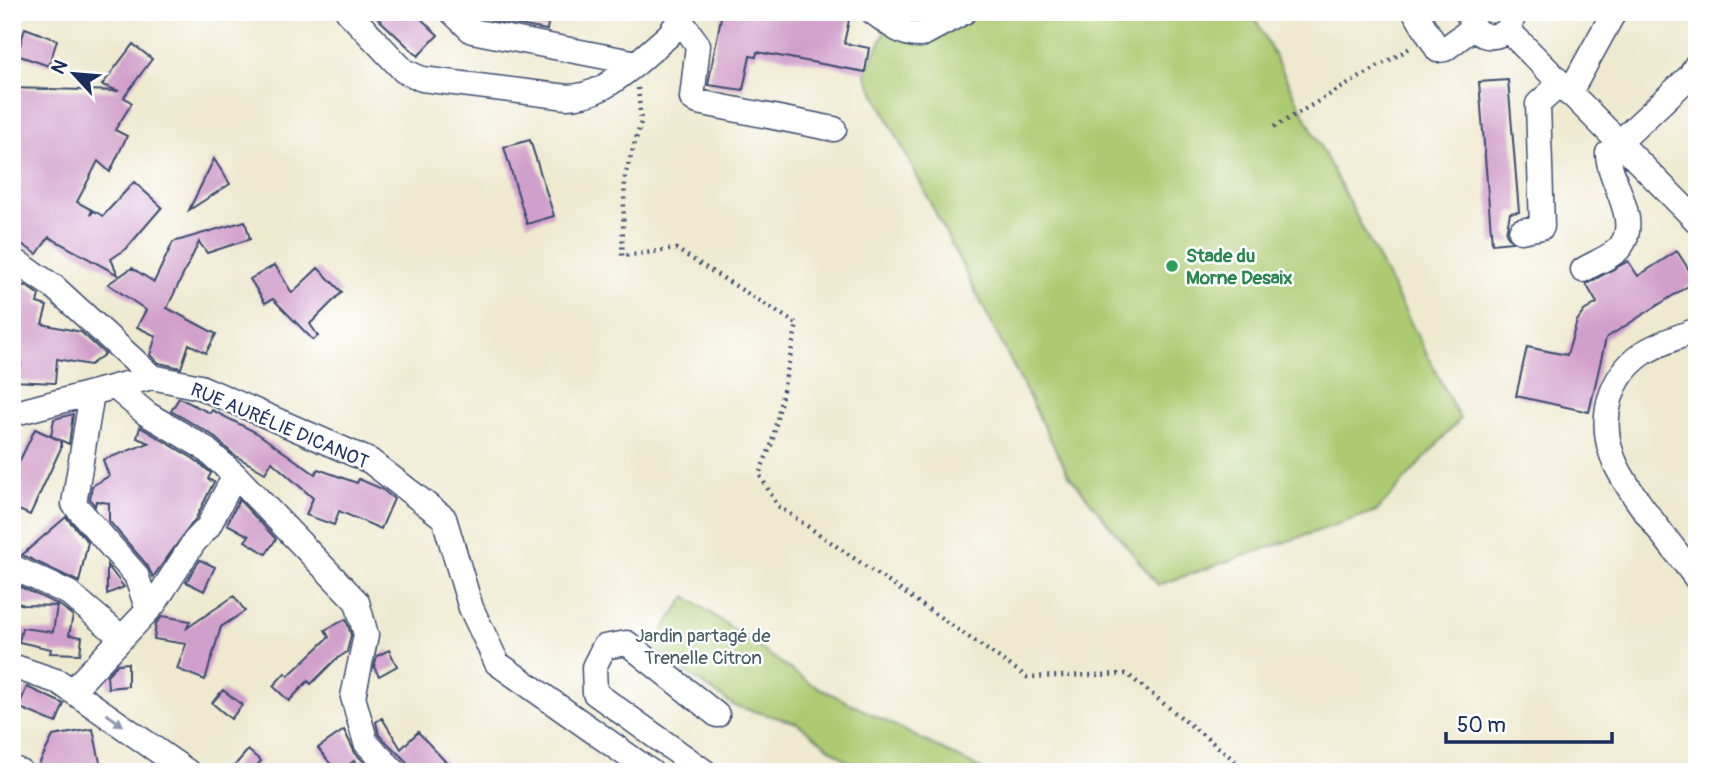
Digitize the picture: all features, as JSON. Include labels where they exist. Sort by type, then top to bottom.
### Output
[{"type":"street","points":[[348,12],[404,71],[422,79],[567,97],[587,96],[608,86],[637,63],[683,17],[698,45],[692,98],[698,102],[834,129]]},
{"type":"street","points":[[452,12],[472,32],[637,63]]},
{"type":"street","points":[[873,12],[902,32],[914,36],[921,35],[964,12]]},
{"type":"street","points":[[1415,12],[1428,38],[1438,50],[1445,49],[1471,20],[1486,37],[1501,35],[1511,21],[1564,89],[1697,221]]},
{"type":"street","points":[[1521,232],[1542,227],[1538,104],[1564,89],[1614,12]]},
{"type":"street","points":[[1583,270],[1621,247],[1625,236],[1626,217],[1608,167],[1608,153],[1690,76],[1697,64]]},
{"type":"street","points":[[12,260],[54,287],[152,377]]},
{"type":"street","points":[[1697,330],[1655,346],[1634,360],[1615,384],[1607,410],[1608,441],[1616,465],[1697,579]]},
{"type":"street","name":"RUE AURÉLIE DICANOT","points":[[12,414],[152,377],[200,387],[370,461],[444,518],[471,608],[497,663],[651,772]]},
{"type":"street","points":[[148,610],[136,575],[74,504],[103,390],[203,447],[235,475],[357,602],[366,635],[353,697],[366,743],[395,772]]},
{"type":"street","points":[[72,691],[148,610],[194,542],[208,527],[235,475]]},
{"type":"street","points":[[12,567],[69,593],[121,636]]},
{"type":"street","points":[[705,772],[595,693],[594,667],[604,647],[626,643],[717,715]]},
{"type":"street","points":[[12,666],[59,682],[188,772]]},
{"type":"street","points":[[12,768],[21,772]]},
{"type":"path","points":[[1274,127],[1428,38]]},
{"type":"path","points":[[637,63],[641,122],[625,176],[622,256],[676,249],[797,324],[772,443],[759,474],[778,506],[1027,677],[1127,674],[1250,772]]},
{"type":"green space","name":"Stade du Morne Desaix","points":[[964,12],[1252,12],[1460,419],[1377,511],[1158,585],[1068,474],[865,74],[889,23],[902,32]]},
{"type":"green space","name":"Jardin partagé de Trenelle Citron","points":[[686,596],[811,684],[987,772],[861,772],[797,723],[735,706],[651,648]]},
{"type":"building","points":[[371,12],[414,12],[438,35],[418,56]]},
{"type":"building","points":[[492,12],[550,12],[547,30],[491,20]]},
{"type":"building","points":[[722,12],[809,12],[849,20],[844,43],[869,48],[865,72],[757,52],[756,57],[750,56],[743,90],[708,85]]},
{"type":"building","points":[[25,28],[57,40],[49,66],[17,55]]},
{"type":"building","points":[[133,44],[152,59],[124,97],[132,103],[115,130],[127,136],[110,172],[98,161],[77,202],[92,210],[90,215],[94,211],[103,216],[134,182],[162,207],[126,249],[111,259],[118,275],[49,237],[37,254],[12,238],[12,88],[119,91],[102,85]]},
{"type":"building","points":[[1508,80],[1519,212],[1510,213],[1506,233],[1512,242],[1492,244],[1479,82]]},
{"type":"building","points":[[530,140],[554,216],[527,224],[504,147]]},
{"type":"building","points":[[214,159],[230,184],[189,210]]},
{"type":"building","points":[[245,221],[250,239],[207,253],[199,242],[167,308],[216,334],[206,353],[189,344],[181,368],[159,363],[150,355],[156,336],[137,327],[146,310],[108,284],[132,268],[154,282],[173,242]]},
{"type":"building","points":[[1677,251],[1696,281],[1606,338],[1589,412],[1516,396],[1527,347],[1567,355],[1577,321],[1584,311],[1597,303],[1586,284],[1628,261],[1638,276]]},
{"type":"building","points":[[275,265],[292,293],[318,268],[342,292],[310,324],[318,336],[313,340],[273,299],[265,303],[250,279]]},
{"type":"building","points":[[12,283],[26,286],[39,295],[37,303],[47,306],[42,324],[81,332],[105,354],[90,365],[57,359],[55,383],[12,381],[12,365],[21,365],[18,331],[12,332]]},
{"type":"building","points":[[179,398],[210,413],[212,410],[257,433],[315,474],[318,469],[357,483],[359,479],[382,489],[394,499],[381,529],[339,511],[334,525],[306,515],[313,498],[272,462],[265,473],[234,455],[211,434],[171,411]]},
{"type":"building","points":[[73,414],[69,444],[51,436],[54,419]]},
{"type":"building","points":[[140,427],[194,459],[211,473],[208,479],[214,482],[196,518],[153,577],[147,565],[109,521],[109,503],[96,501],[95,506],[90,499],[92,486],[109,476],[103,460],[149,443],[137,438]]},
{"type":"building","points":[[35,429],[61,441],[61,448],[30,515],[12,507],[12,477]]},
{"type":"building","points":[[239,500],[276,539],[266,554],[245,541],[249,536],[227,524]]},
{"type":"building","points":[[66,517],[88,542],[79,582],[22,555]]},
{"type":"building","points":[[200,560],[215,567],[204,591],[186,582]]},
{"type":"building","points":[[107,565],[124,587],[107,594]]},
{"type":"building","points":[[12,583],[61,606],[73,616],[69,635],[82,637],[80,654],[50,653],[51,649],[19,642],[22,628],[53,632],[57,606],[24,605],[12,601]]},
{"type":"building","points":[[234,596],[245,611],[221,627],[205,680],[177,669],[186,644],[154,639],[156,623],[163,616],[190,621],[187,628]]},
{"type":"building","points":[[346,619],[351,635],[347,652],[311,684],[308,681],[289,701],[273,686],[285,673],[288,676],[329,637],[325,630]]},
{"type":"building","points":[[389,650],[397,666],[379,676],[374,667],[377,656]]},
{"type":"building","points":[[128,663],[128,686],[108,688],[107,675],[118,664]]},
{"type":"building","points":[[27,687],[64,704],[56,723],[18,707]]},
{"type":"building","points":[[223,690],[242,705],[231,719],[212,703]]},
{"type":"building","points":[[382,718],[401,749],[418,732],[455,772],[409,772],[406,761],[379,735],[376,722]]},
{"type":"building","points":[[93,729],[102,772],[53,772],[38,766],[53,736]]},
{"type":"building","points":[[344,730],[355,753],[374,772],[365,772],[354,761],[337,772],[318,748]]},
{"type":"building","points":[[248,750],[261,761],[251,772],[229,772]]},
{"type":"place","name":"Stade du Morne Desaix","points":[[1172,266]]}]
